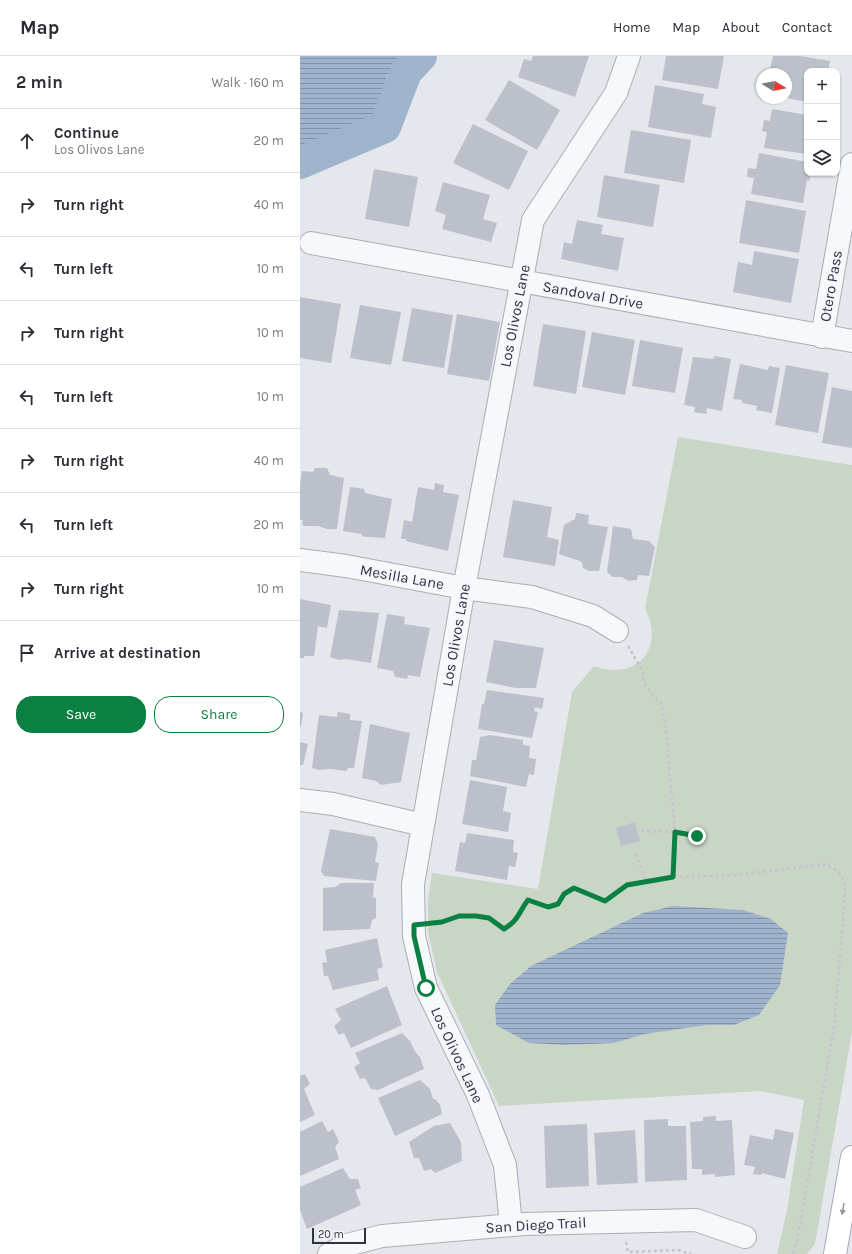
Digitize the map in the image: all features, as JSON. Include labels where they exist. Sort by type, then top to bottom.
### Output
[{"type":"main road","points":[[835,1254],[852,1157]]},
{"type":"street","name":"Los Olivos Lane","points":[[511,1225],[505,1166],[478,1095],[426,988],[414,936],[413,884],[464,588],[533,220],[616,93],[629,56]]},
{"type":"street","name":"Otero Pass","points":[[822,337],[852,164]]},
{"type":"street","name":"Sandoval Drive","points":[[311,243],[822,337],[852,341]]},
{"type":"street","name":"Mesilla Lane","points":[[300,560],[346,566],[464,588],[532,597],[593,616],[617,631]]},
{"type":"street","points":[[300,800],[333,804],[423,825]]},
{"type":"street","name":"San Diego Trail","points":[[329,1254],[346,1245],[382,1236],[511,1225],[696,1220],[745,1237]]},
{"type":"path","points":[[617,631],[643,672],[644,683],[652,695],[661,703],[666,730],[675,832],[673,877]]},
{"type":"path","points":[[641,831],[675,832],[697,836]]},
{"type":"path","points":[[636,854],[646,882]]},
{"type":"path","points":[[414,925],[442,922],[459,916],[476,916],[489,918],[504,929],[515,922],[521,909],[528,900],[548,907],[558,904],[564,894],[574,888],[605,901],[627,885],[673,877],[737,875],[826,864],[839,872],[845,884],[834,1028],[797,1242],[792,1254]]},
{"type":"path","points":[[626,1235],[628,1252],[644,1253],[678,1250],[691,1254]]},
{"type":"green space","points":[[678,437],[852,465],[852,1032],[815,1244],[807,1254],[777,1254],[787,1210],[804,1100],[761,1091],[499,1106],[437,972],[428,932],[428,901],[432,873],[538,889],[572,692],[594,666],[609,670],[623,669],[634,665],[643,658],[649,648],[652,637],[651,623],[645,609]]},
{"type":"water","points":[[300,56],[418,56],[387,75],[383,117],[357,124],[325,147],[300,161]]},
{"type":"water","points":[[673,906],[743,910],[771,919],[788,933],[780,985],[759,1015],[734,1025],[707,1025],[645,1034],[614,1043],[565,1045],[529,1043],[496,1025],[495,1005],[510,984],[531,966],[643,913]]},
{"type":"building","points":[[533,56],[589,56],[575,97],[518,77],[524,59],[531,61]]},
{"type":"building","points":[[666,56],[724,56],[718,89],[662,80]]},
{"type":"building","points":[[773,56],[800,56],[830,61],[829,68],[804,68],[804,101],[792,99],[792,68],[770,68]]},
{"type":"building","points":[[509,80],[560,110],[537,150],[485,120]]},
{"type":"building","points":[[655,85],[704,94],[702,104],[716,107],[711,138],[648,127]]},
{"type":"building","points":[[772,109],[804,114],[804,154],[764,148],[767,132],[762,131],[764,120],[770,121]]},
{"type":"building","points":[[473,124],[528,151],[509,190],[453,163]]},
{"type":"building","points":[[631,130],[691,140],[684,183],[624,173]]},
{"type":"building","points":[[759,153],[804,161],[804,176],[810,176],[809,181],[807,180],[803,203],[751,194],[754,178],[747,177],[748,168],[756,169]]},
{"type":"building","points":[[374,169],[418,177],[409,227],[365,219]]},
{"type":"building","points":[[604,175],[660,185],[653,227],[597,217]]},
{"type":"building","points":[[443,182],[490,195],[483,219],[497,223],[491,242],[442,229],[446,215],[435,211]]},
{"type":"building","points":[[746,200],[806,211],[799,253],[739,243]]},
{"type":"building","points":[[577,220],[603,225],[601,234],[624,238],[618,271],[561,259],[564,242],[572,244]]},
{"type":"building","points":[[754,251],[799,259],[791,303],[733,292],[738,262],[752,265]]},
{"type":"building","points":[[300,297],[341,304],[331,363],[300,358]]},
{"type":"building","points":[[360,305],[401,312],[391,365],[350,358]]},
{"type":"building","points":[[412,308],[453,315],[444,368],[402,361]]},
{"type":"building","points":[[457,314],[500,322],[489,381],[447,374]]},
{"type":"building","points":[[543,324],[586,331],[576,394],[533,386]]},
{"type":"building","points":[[592,332],[635,340],[625,395],[582,387]]},
{"type":"building","points":[[640,340],[683,348],[675,393],[632,386]]},
{"type":"building","points":[[714,356],[731,359],[722,411],[707,408],[706,414],[694,412],[695,407],[684,405],[693,357],[714,359]]},
{"type":"building","points":[[740,364],[768,370],[769,366],[780,368],[772,413],[756,410],[757,406],[742,403],[742,400],[733,399]]},
{"type":"building","points":[[786,365],[829,373],[818,433],[775,425]]},
{"type":"building","points":[[832,387],[852,391],[852,448],[822,443]]},
{"type":"building","points":[[315,468],[327,468],[330,475],[344,478],[337,529],[327,529],[318,526],[305,526],[302,525],[303,520],[300,520],[300,486],[302,471],[313,472]]},
{"type":"building","points":[[435,483],[444,485],[443,492],[459,495],[448,551],[406,541],[406,539],[401,539],[404,520],[412,522],[418,487],[434,490]]},
{"type":"building","points":[[350,487],[364,489],[365,493],[392,499],[385,538],[367,537],[362,536],[362,534],[343,531]]},
{"type":"building","points":[[513,500],[552,507],[547,537],[559,540],[555,566],[503,557]]},
{"type":"building","points":[[576,513],[589,515],[588,524],[608,527],[599,571],[589,571],[583,568],[580,561],[559,554],[564,525],[575,519]]},
{"type":"building","points":[[613,526],[631,529],[633,539],[649,541],[655,547],[649,576],[638,575],[637,580],[629,581],[622,577],[613,577],[607,572]]},
{"type":"building","points":[[300,599],[331,605],[327,628],[318,626],[314,656],[304,656],[304,658],[300,658]]},
{"type":"building","points":[[339,610],[379,613],[371,663],[346,659],[339,660],[330,657]]},
{"type":"building","points":[[387,614],[405,617],[404,624],[430,628],[420,677],[408,675],[407,679],[395,677],[393,671],[377,668]]},
{"type":"building","points":[[494,640],[544,648],[536,688],[516,688],[486,682]]},
{"type":"building","points":[[487,690],[544,698],[542,709],[535,707],[534,711],[538,712],[532,738],[478,729],[482,704],[484,704]]},
{"type":"building","points":[[300,712],[303,713],[301,726],[300,726]]},
{"type":"building","points":[[338,712],[350,714],[350,720],[362,721],[354,768],[348,768],[346,771],[330,769],[319,770],[312,768],[319,715],[337,717]]},
{"type":"building","points":[[370,724],[410,733],[401,782],[381,785],[376,781],[362,778]]},
{"type":"building","points":[[490,735],[523,740],[523,745],[530,746],[529,758],[536,759],[534,775],[529,774],[526,787],[470,776],[472,760],[476,760],[480,737]]},
{"type":"building","points":[[300,742],[308,744],[303,765],[300,765]]},
{"type":"building","points":[[470,780],[507,787],[503,811],[511,813],[508,832],[462,824]]},
{"type":"building","points":[[635,822],[640,841],[621,846],[616,828]]},
{"type":"building","points":[[330,829],[375,837],[378,844],[375,862],[379,863],[376,881],[324,876],[321,871]]},
{"type":"building","points":[[467,833],[514,840],[513,852],[518,853],[515,867],[509,866],[507,880],[455,871],[460,842],[465,843]]},
{"type":"building","points":[[341,883],[374,883],[373,897],[376,898],[376,918],[372,920],[370,929],[323,931],[323,888],[335,887]]},
{"type":"building","points":[[377,938],[383,967],[377,969],[379,980],[333,990],[328,976],[324,976],[322,963],[327,962],[325,950]]},
{"type":"building","points":[[387,986],[402,1025],[351,1048],[344,1033],[339,1035],[334,1026],[341,1020],[335,1009]]},
{"type":"building","points":[[402,1033],[410,1041],[416,1053],[420,1057],[424,1069],[378,1090],[371,1089],[365,1078],[360,1079],[354,1067],[360,1063],[355,1053]]},
{"type":"building","points":[[305,1074],[310,1084],[304,1089],[315,1115],[300,1122],[300,1076]]},
{"type":"building","points":[[420,1080],[430,1089],[433,1099],[435,1099],[440,1105],[442,1114],[395,1136],[378,1098]]},
{"type":"building","points":[[716,1116],[716,1121],[732,1120],[735,1175],[715,1177],[715,1174],[702,1175],[702,1169],[692,1169],[690,1122],[703,1121],[703,1117]]},
{"type":"building","points":[[668,1119],[668,1126],[686,1126],[687,1180],[645,1182],[644,1120]]},
{"type":"building","points":[[322,1121],[328,1132],[333,1129],[339,1142],[335,1147],[339,1159],[300,1176],[300,1132]]},
{"type":"building","points":[[450,1123],[461,1142],[462,1161],[435,1173],[431,1169],[424,1171],[419,1158],[414,1158],[409,1142],[434,1126]]},
{"type":"building","points":[[587,1124],[589,1186],[546,1188],[544,1126]]},
{"type":"building","points":[[775,1129],[794,1133],[785,1179],[762,1173],[761,1175],[753,1174],[755,1167],[744,1165],[750,1135],[773,1140]]},
{"type":"building","points":[[635,1130],[638,1183],[597,1185],[594,1133]]},
{"type":"building","points":[[343,1168],[350,1179],[358,1179],[361,1188],[355,1190],[361,1205],[307,1229],[300,1210],[300,1187]]},
{"type":"waterway","points":[[300,163],[385,127],[406,72],[421,56]]},
{"type":"route","points":[[426,988],[414,936],[414,925],[428,925],[459,916],[476,916],[489,918],[504,929],[515,922],[521,909],[528,900],[548,907],[558,904],[564,894],[574,888],[605,901],[627,885],[673,877],[675,832],[697,836]]}]
